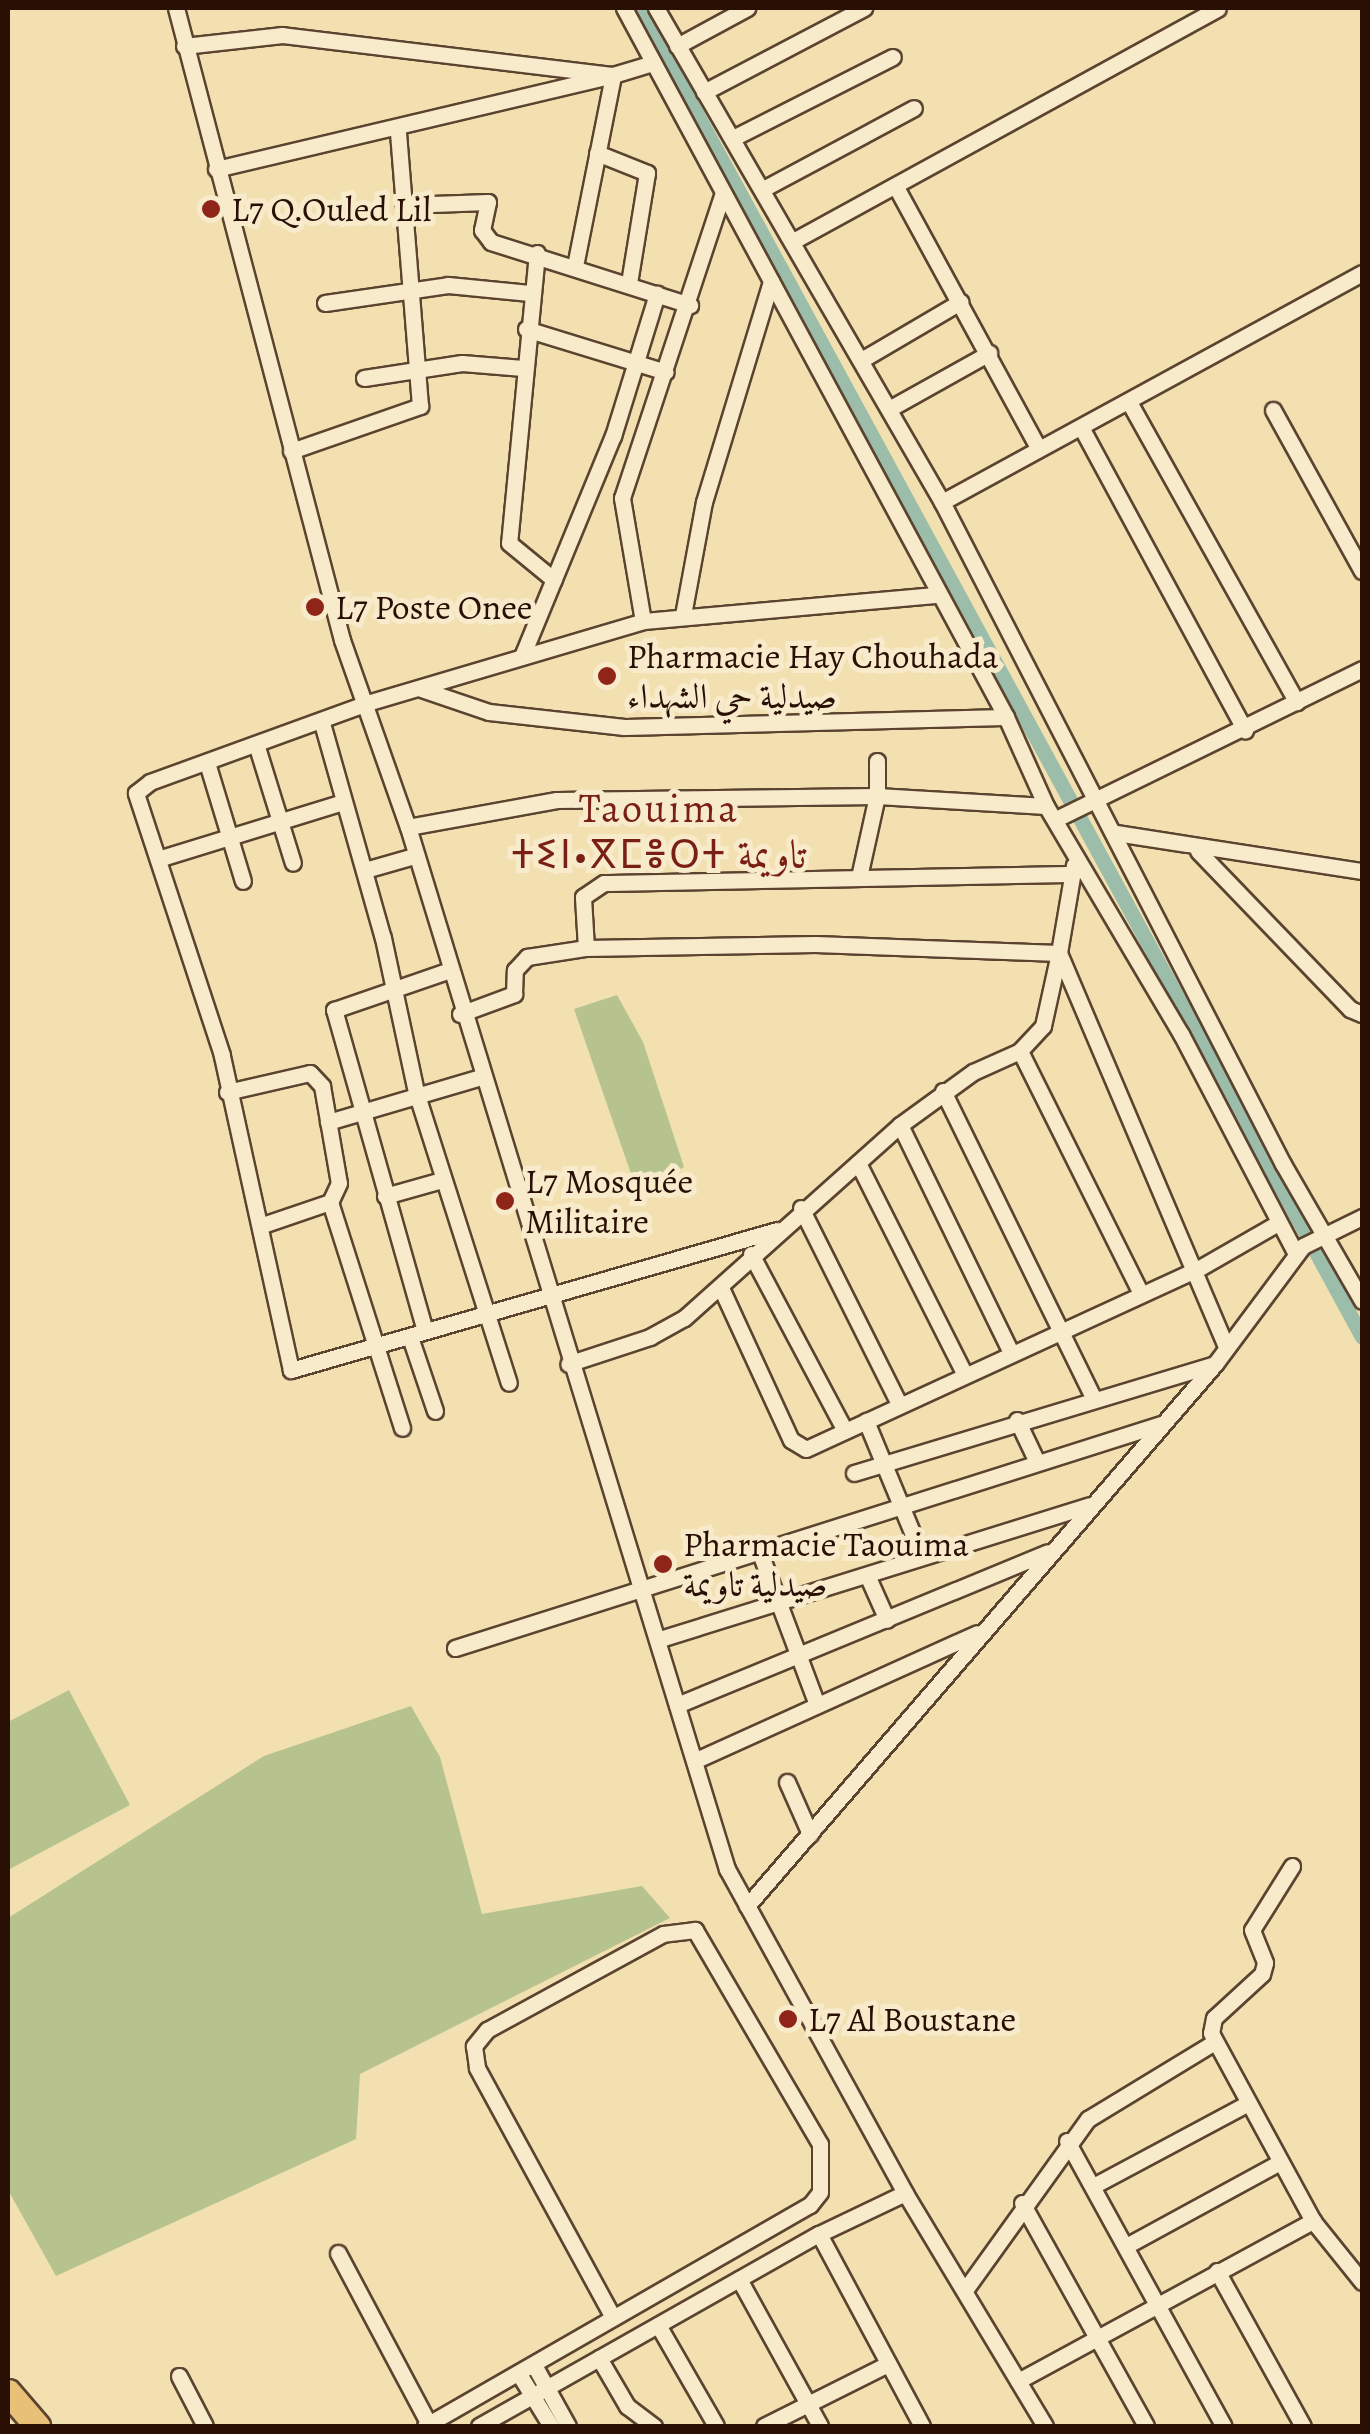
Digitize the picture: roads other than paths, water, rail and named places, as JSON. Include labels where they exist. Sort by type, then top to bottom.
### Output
[{"type":"main road","points":[[8,2392],[37,2426]]},
{"type":"street","points":[[176,8],[342,640],[408,828],[460,1014],[568,1364],[660,1639],[717,1840],[746,1906],[905,2192],[1045,2426]]},
{"type":"street","points":[[624,8],[936,595],[1006,717],[1076,856],[1181,1034],[1278,1222],[1299,1250]]},
{"type":"street","points":[[656,8],[863,359],[942,502],[1093,803],[1116,834],[1283,1164],[1362,1301]]},
{"type":"street","points":[[677,46],[747,8]]},
{"type":"street","points":[[704,92],[864,8]]},
{"type":"street","points":[[794,240],[1218,8]]},
{"type":"street","points":[[184,46],[282,35],[613,75]]},
{"type":"street","points":[[733,138],[893,57]]},
{"type":"street","points":[[216,169],[398,131],[652,63]]},
{"type":"street","points":[[575,266],[613,75]]},
{"type":"street","points":[[763,189],[914,108]]},
{"type":"street","points":[[291,451],[418,410],[418,368],[398,131]]},
{"type":"street","points":[[598,153],[647,173],[630,283]]},
{"type":"street","points":[[896,187],[1038,447]]},
{"type":"street","points":[[643,621],[622,498],[690,305],[722,195]]},
{"type":"street","points":[[404,206],[486,201],[485,238],[690,305]]},
{"type":"street","points":[[537,253],[526,329],[509,543],[554,580]]},
{"type":"street","points":[[942,502],[1362,273]]},
{"type":"street","points":[[683,615],[704,502],[771,281]]},
{"type":"street","points":[[326,303],[409,288],[473,284],[530,293]]},
{"type":"street","points":[[523,654],[625,398],[632,360],[657,294]]},
{"type":"street","points":[[863,359],[960,302]]},
{"type":"street","points":[[526,329],[666,372]]},
{"type":"street","points":[[889,409],[988,353]]},
{"type":"street","points":[[364,378],[418,368],[523,368]]},
{"type":"street","points":[[625,398],[654,412]]},
{"type":"street","points":[[1128,402],[1297,702]]},
{"type":"street","points":[[1273,410],[1362,571]]},
{"type":"street","points":[[1080,427],[1245,730]]},
{"type":"street","points":[[776,1230],[291,1370],[227,1092],[136,793],[150,782],[208,766],[367,704],[643,621],[936,595]]},
{"type":"street","points":[[408,828],[557,800],[878,796],[1057,813],[1093,803],[1362,669]]},
{"type":"street","points":[[421,689],[490,712],[624,727],[1006,717]]},
{"type":"street","points":[[322,723],[364,870],[416,1092],[509,1384]]},
{"type":"street","points":[[257,747],[293,863]]},
{"type":"street","points":[[859,877],[878,796],[876,761]]},
{"type":"street","points":[[208,766],[243,881]]},
{"type":"street","points":[[158,859],[343,802]]},
{"type":"street","points":[[1116,834],[1198,850],[1362,871]]},
{"type":"street","points":[[1198,850],[1350,1009],[1362,1014]]},
{"type":"street","points":[[364,870],[414,856]]},
{"type":"street","points":[[568,1364],[650,1337],[721,1288],[750,1254],[800,1208],[900,1125],[944,1091],[1020,1052],[1043,1026],[1076,856]]},
{"type":"street","points":[[586,948],[583,897],[604,882],[1072,874]]},
{"type":"street","points":[[460,1014],[514,994],[515,970],[527,957],[586,948],[816,944],[1059,953]]},
{"type":"street","points":[[1059,953],[1226,1347]]},
{"type":"street","points":[[435,1411],[385,1196],[334,1010],[447,971]]},
{"type":"street","points":[[1020,1052],[1141,1294]]},
{"type":"street","points":[[227,1092],[310,1073],[322,1086],[340,1184],[330,1202],[260,1226]]},
{"type":"street","points":[[328,1122],[416,1092],[481,1077]]},
{"type":"street","points":[[944,1091],[1093,1396]]},
{"type":"street","points":[[900,1125],[1010,1351]]},
{"type":"street","points":[[858,1162],[964,1373]]},
{"type":"street","points":[[385,1196],[442,1180]]},
{"type":"street","points":[[330,1202],[402,1428]]},
{"type":"street","points":[[800,1208],[899,1404]]},
{"type":"street","points":[[746,1906],[1215,1364],[1299,1250],[1362,1218]]},
{"type":"street","points":[[721,1288],[795,1446],[813,1446],[1010,1351],[1196,1270],[1278,1222]]},
{"type":"street","points":[[750,1254],[844,1431]]},
{"type":"street","points":[[854,1473],[1093,1396],[1215,1364]]},
{"type":"street","points":[[1017,1420],[1037,1462]]},
{"type":"street","points":[[866,1421],[922,1556]]},
{"type":"street","points":[[454,1648],[1164,1423]]},
{"type":"street","points":[[660,1639],[777,1606],[922,1556],[1092,1505]]},
{"type":"street","points":[[677,1706],[1052,1550]]},
{"type":"street","points":[[760,1553],[796,1659],[817,1705]]},
{"type":"street","points":[[867,1575],[888,1620]]},
{"type":"street","points":[[696,1760],[980,1632]]},
{"type":"street","points":[[786,1782],[810,1834]]},
{"type":"street","points":[[1292,1866],[1252,1930],[1264,1969],[1214,2018],[1212,2043],[1313,2221],[1349,2259],[1362,2282]]},
{"type":"street","points":[[338,2253],[427,2426],[810,2205],[824,2178],[820,2144],[695,1930],[663,1934],[488,2030],[474,2046],[477,2068],[613,2317]]},
{"type":"street","points":[[964,2290],[1067,2141],[1106,2104],[1212,2043]]},
{"type":"street","points":[[1094,2186],[1247,2104]]},
{"type":"street","points":[[1067,2141],[1224,2426]]},
{"type":"street","points":[[1126,2246],[1280,2162]]},
{"type":"street","points":[[479,2426],[818,2234],[905,2192]]},
{"type":"street","points":[[1022,2203],[1146,2426]]},
{"type":"street","points":[[1018,2381],[1313,2221]]},
{"type":"street","points":[[818,2234],[922,2426]]},
{"type":"street","points":[[1349,2259],[1362,2248]]},
{"type":"street","points":[[1217,2271],[1302,2426]]},
{"type":"street","points":[[738,2279],[820,2426]]},
{"type":"street","points":[[658,2324],[716,2426]]},
{"type":"street","points":[[599,2358],[627,2406],[654,2426]]},
{"type":"street","points":[[764,2426],[888,2364]]},
{"type":"street","points":[[534,2365],[551,2426]]},
{"type":"street","points":[[519,2374],[568,2426]]},
{"type":"street","points":[[179,2376],[205,2426]]},
{"type":"waterway","points":[[639,8],[1362,1337]]},
{"type":"place","name":"L7 Q.Ouled Lil","points":[[211,209]]},
{"type":"place","name":"L7 Poste Onee","points":[[315,607]]},
{"type":"place","name":"Pharmacie Hay Chouhada صيدلية حي الشهداء","points":[[607,676]]},
{"type":"place","name":"L7 Mosquée Militaire","points":[[505,1201]]},
{"type":"place","name":"Pharmacie Taouima صيدلية تاويمة","points":[[663,1564]]},
{"type":"place","name":"L7 Al Boustane","points":[[788,2019]]},
{"type":"district","name":"Taouima ⵜⵉⵏ•ⴳⵎⴻⵔⵜ تاويمة","points":[[659,832]]}]
